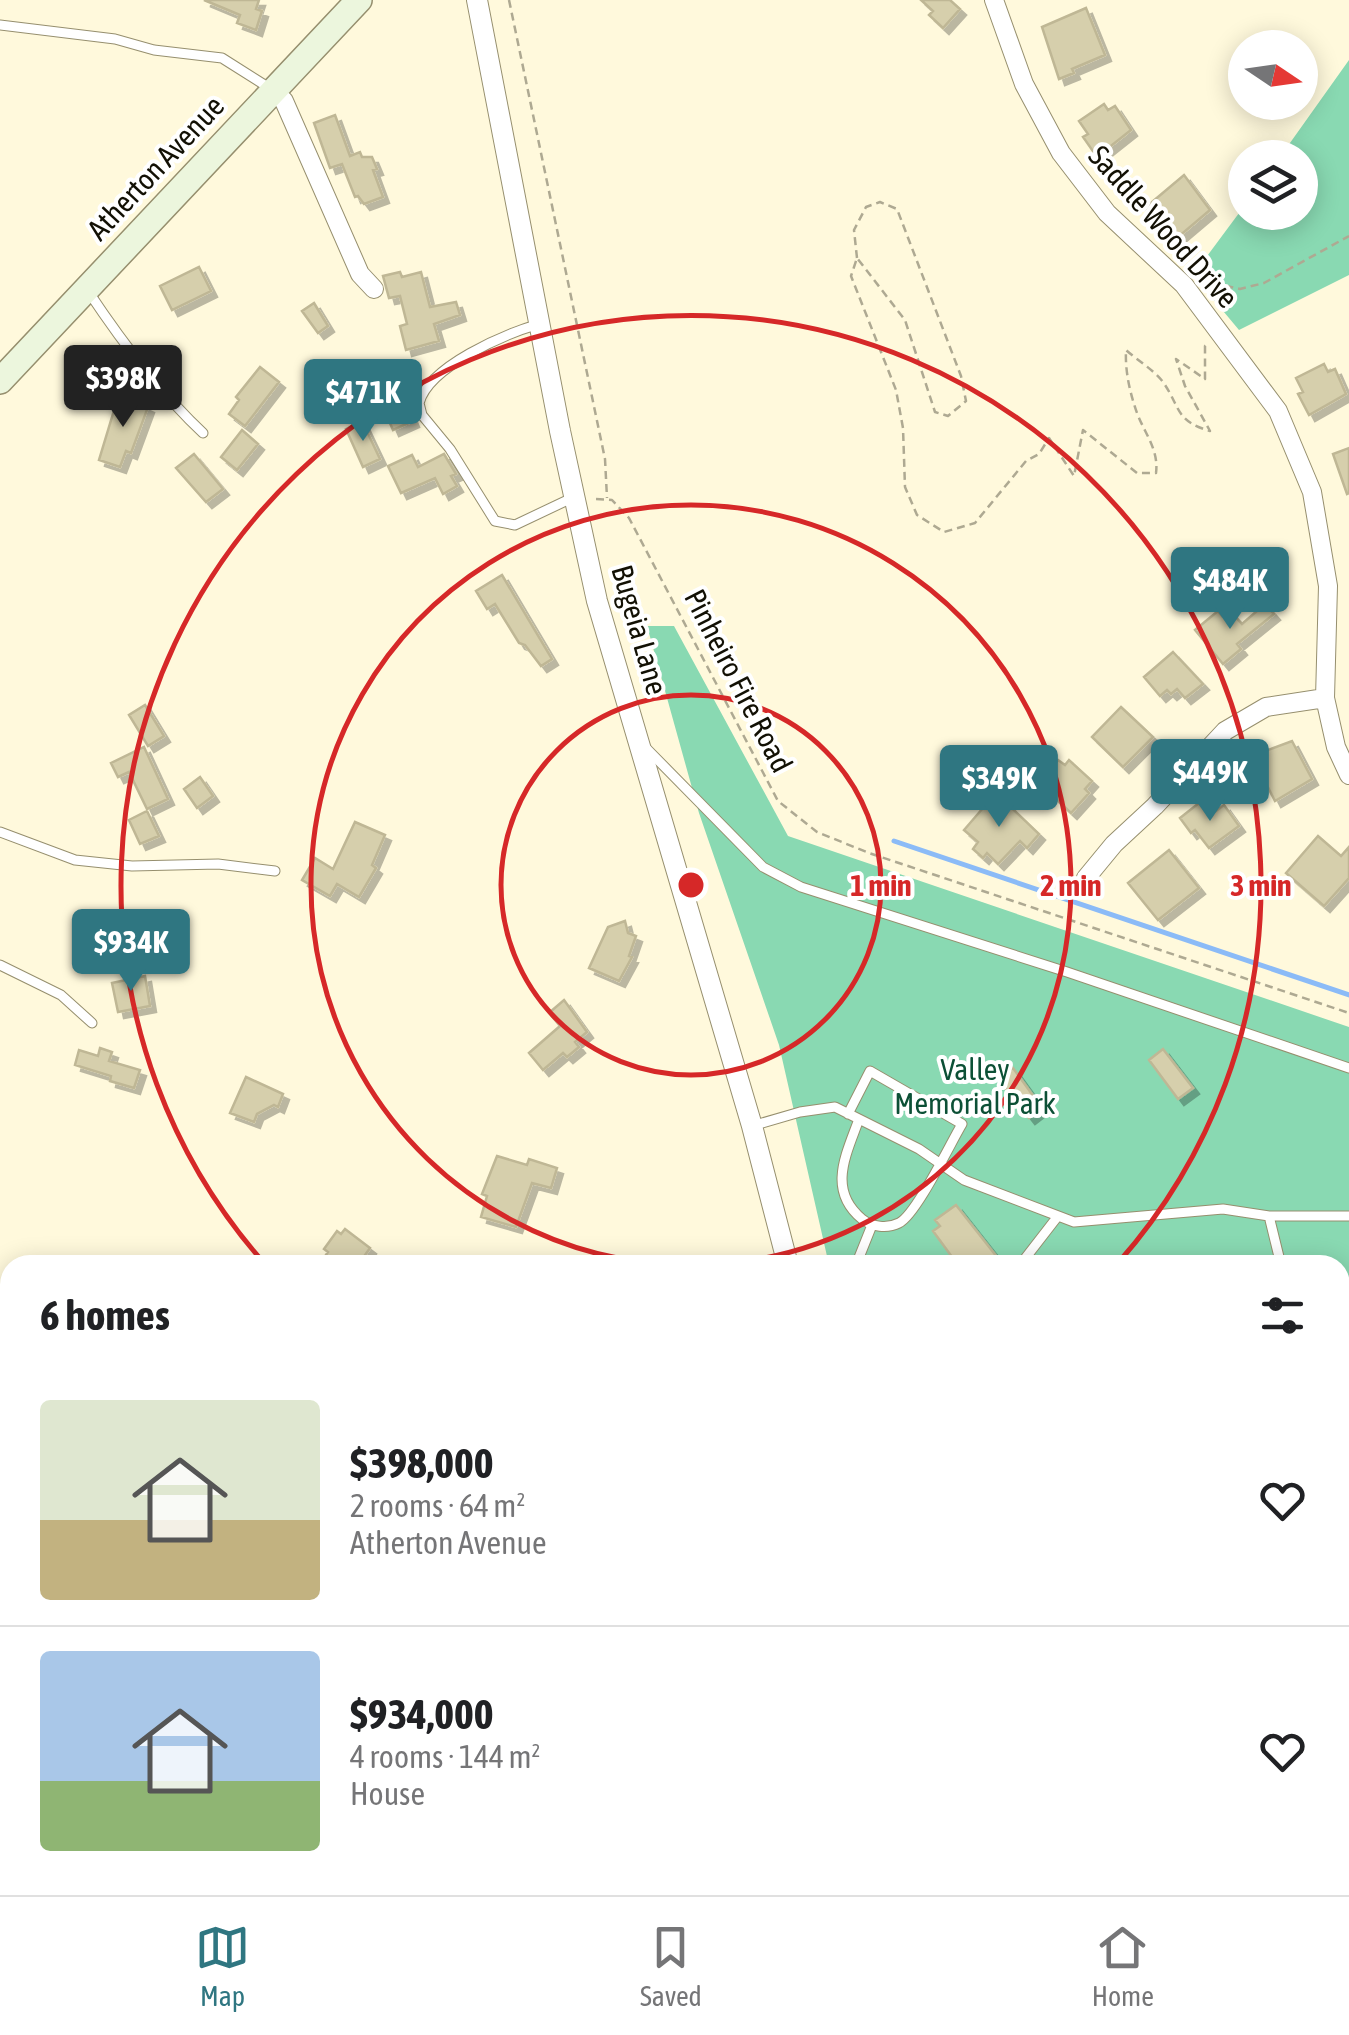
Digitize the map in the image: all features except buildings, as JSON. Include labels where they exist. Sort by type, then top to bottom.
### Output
[{"type":"main road","name":"Atherton Avenue","points":[[0,382],[359,0]]},
{"type":"street","name":"Bugeia Lane","points":[[477,0],[597,600],[752,1126],[785,1255]]},
{"type":"street","name":"Saddle Wood Drive","points":[[994,0],[1024,84],[1061,153],[1107,213],[1184,285],[1278,411],[1312,492],[1328,586],[1325,698],[1336,747],[1349,775]]},
{"type":"street","points":[[273,90],[284,100],[360,274],[374,288]]},
{"type":"street","points":[[1086,878],[1224,731],[1266,707],[1325,698]]},
{"type":"lane","points":[[0,25],[115,39],[154,50],[222,58],[273,90]]},
{"type":"lane","points":[[87,289],[113,329],[178,410],[203,433]]},
{"type":"lane","points":[[539,324],[507,333],[450,368],[429,386],[419,403],[422,415],[450,449],[495,521],[515,525],[574,497]]},
{"type":"lane","points":[[639,742],[763,867],[801,887],[1068,972],[1349,1068]]},
{"type":"lane","points":[[0,832],[75,860],[132,866],[218,864],[276,870]]},
{"type":"lane","points":[[0,965],[61,995],[92,1024]]},
{"type":"lane","points":[[848,1114],[870,1071],[962,1124],[938,1162],[918,1206],[900,1223],[872,1225],[848,1205],[840,1184],[843,1163],[859,1119]]},
{"type":"lane","points":[[752,1126],[835,1107],[964,1180],[1074,1222],[1223,1209],[1270,1216],[1349,1216]]},
{"type":"lane","points":[[1028,1255],[1058,1216]]},
{"type":"lane","points":[[1270,1216],[1279,1255]]},
{"type":"lane","points":[[860,1255],[872,1225]]},
{"type":"path","points":[[509,0],[605,459],[607,500],[574,497]]},
{"type":"path","points":[[857,258],[905,320],[936,412],[948,416],[966,401],[961,376],[897,210],[880,202],[866,207],[854,230],[857,258],[851,276],[896,390],[903,428],[905,487],[917,515],[944,532],[974,523],[1050,438],[1074,476],[1083,430],[1136,472],[1156,473],[1158,460],[1138,414],[1125,369],[1126,350],[1162,382],[1180,416],[1191,426],[1210,431],[1176,359],[1206,379],[1205,346],[1221,334]]},
{"type":"path","points":[[1184,285],[1204,279],[1240,289],[1264,283],[1349,236]]},
{"type":"path","name":"Pinheiro Fire Road","points":[[607,500],[612,500],[629,518],[778,801],[818,832],[1349,1013]]},
{"type":"green space","points":[[1349,60],[1349,275],[1239,330],[1193,275],[1228,228],[1318,230],[1318,140],[1292,140],[1306,120],[1318,120],[1318,104]]},
{"type":"green space","name":"Valley Memorial Park","points":[[647,626],[674,626],[788,836],[1349,1027],[1349,1255],[827,1255],[779,1045],[699,813]]},
{"type":"waterway","points":[[894,841],[1349,995]]}]
